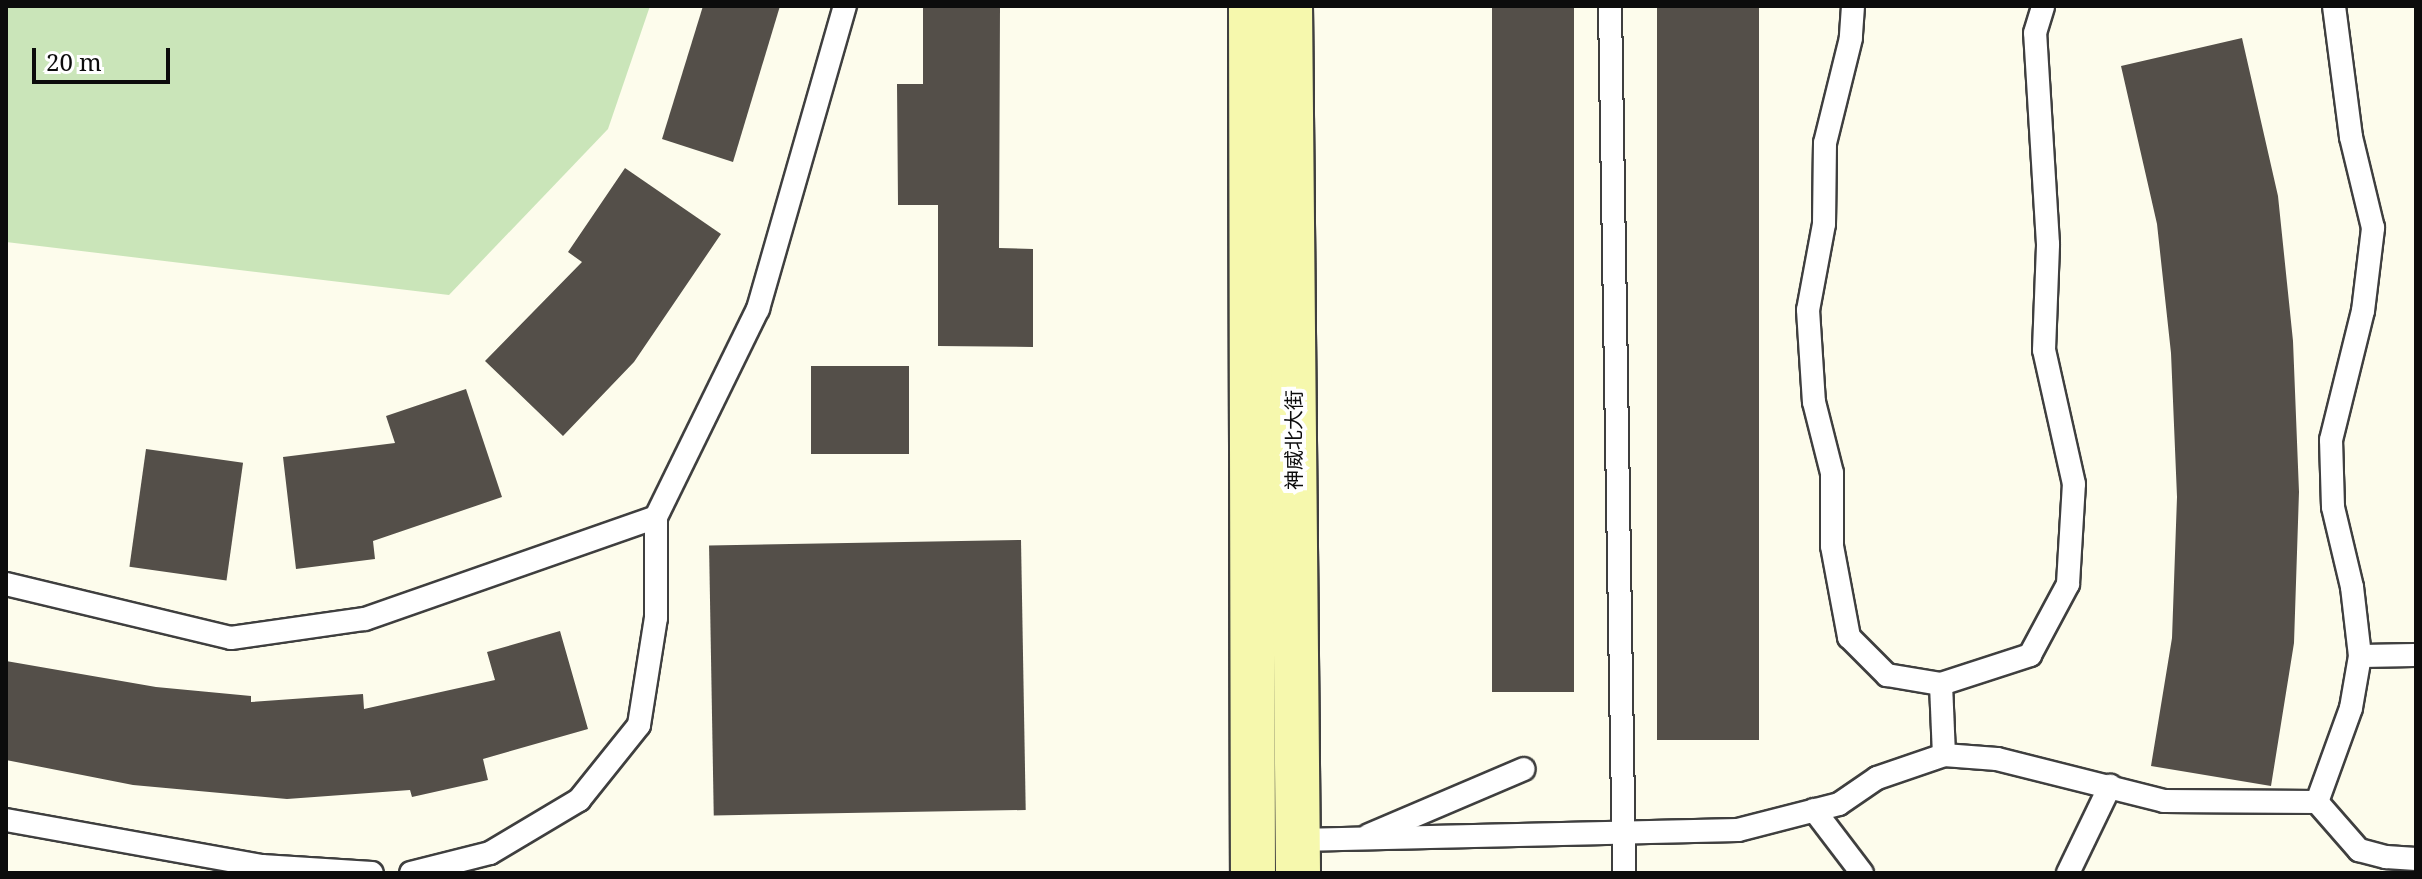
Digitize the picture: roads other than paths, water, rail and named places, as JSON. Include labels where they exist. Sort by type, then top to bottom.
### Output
[{"type":"street","points":[[1251,6],[1253,873]]},
{"type":"street","name":"神威北大街","points":[[1290,6],[1298,857]]},
{"type":"lane","points":[[411,873],[490,853],[579,800],[639,725],[656,618],[656,517],[758,309],[845,6]]},
{"type":"lane","points":[[1610,6],[1624,873]]},
{"type":"lane","points":[[1853,6],[1851,38],[1825,143],[1824,224],[1808,310],[1814,402],[1832,473],[1832,546],[1849,637],[1887,675],[1941,684],[2030,655],[2068,584],[2074,484],[2044,350],[2048,244],[2035,33],[2043,6]]},
{"type":"lane","points":[[2317,802],[2351,708],[2360,656],[2352,587],[2333,507],[2331,440],[2363,311],[2373,228],[2351,137],[2334,6]]},
{"type":"lane","points":[[6,584],[231,638],[365,619],[656,517]]},
{"type":"lane","points":[[2360,656],[2416,655]]},
{"type":"lane","points":[[1941,684],[1944,755]]},
{"type":"lane","points":[[1361,839],[1738,830],[1839,804],[1877,778],[1944,755],[1997,759],[2164,801],[2317,802],[2359,850],[2384,865],[2416,859]]},
{"type":"lane","points":[[1298,857],[1361,839],[1475,787],[1524,769]]},
{"type":"lane","points":[[2068,873],[2110,786]]},
{"type":"lane","points":[[1814,810],[1862,873]]},
{"type":"lane","points":[[6,820],[262,866],[372,873]]}]
